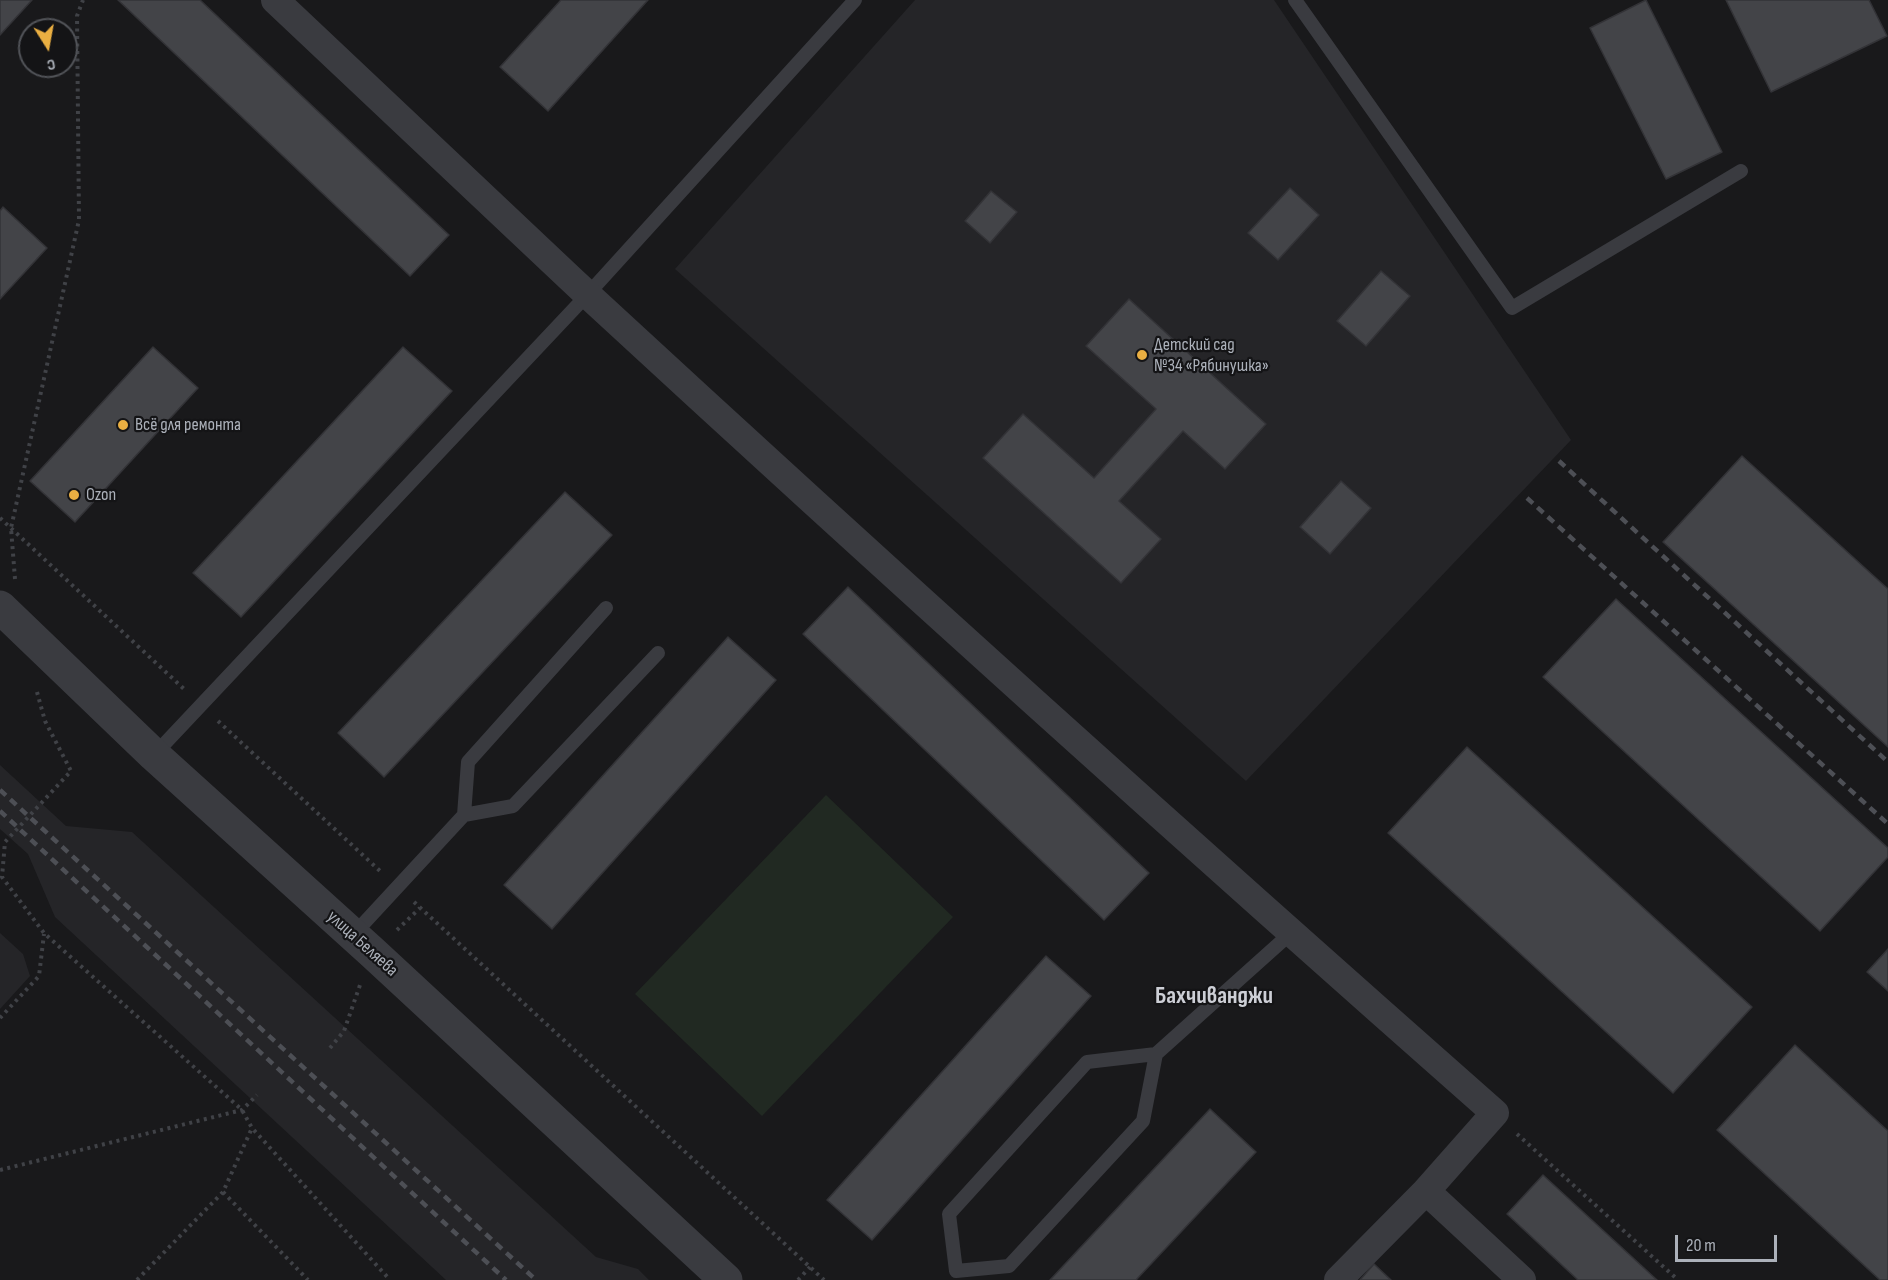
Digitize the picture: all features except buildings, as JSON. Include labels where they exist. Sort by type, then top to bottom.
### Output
[{"type":"street","points":[[275,0],[588,294],[845,530],[1291,933],[1495,1113],[1426,1191],[1338,1280]]},
{"type":"street","name":"улица Беляева","points":[[10,616],[154,755],[353,935],[726,1280]]},
{"type":"street","points":[[1426,1191],[1522,1280]]},
{"type":"lane","points":[[154,755],[588,294],[855,0]]},
{"type":"lane","points":[[1295,0],[1512,308],[1741,171]]},
{"type":"lane","points":[[464,815],[468,762],[606,608]]},
{"type":"lane","points":[[353,935],[464,815],[513,806],[658,653]]},
{"type":"lane","points":[[1156,1054],[1143,1121],[1009,1266],[952,1275],[949,1214],[1087,1062],[1156,1054],[1291,933]]},
{"type":"path","points":[[10,616],[11,528],[78,220],[77,16],[83,0]]},
{"type":"path","points":[[36,689],[45,721],[71,771],[5,842],[1,876],[44,933],[242,1110],[252,1128],[390,1280]]},
{"type":"path","points":[[0,1018],[39,976],[44,933]]},
{"type":"path","points":[[330,1048],[344,1032]]},
{"type":"path","points":[[0,1170],[242,1110],[257,1095]]},
{"type":"path","points":[[1495,1113],[1678,1280]]},
{"type":"path","points":[[137,1280],[223,1192],[252,1128]]},
{"type":"path","points":[[223,1192],[308,1280]]},
{"type":"path","points":[[798,1280],[810,1267]]},
{"type":"shaded area","name":"Детский сад №34 «Рябинушка»","points":[[915,0],[1274,0],[1571,440],[1246,781],[675,269]]},
{"type":"shaded area","points":[[0,765],[66,826],[132,832],[596,1257],[638,1269],[649,1280],[446,1280],[55,917],[28,854],[0,829]]},
{"type":"shaded area","points":[[826,795],[953,917],[762,1116],[635,994]]},
{"type":"shaded area","points":[[0,933],[23,954],[30,976],[0,1009]]},
{"type":"railway","points":[[1559,461],[1888,762]]},
{"type":"railway","points":[[1527,498],[1888,824]]},
{"type":"railway","points":[[0,790],[536,1280]]},
{"type":"railway","points":[[0,811],[506,1280]]},
{"type":"place","name":"Детский сад №34 «Рябинушка»","points":[[1142,355]]},
{"type":"place","name":"Всё для ремонта","points":[[123,425]]},
{"type":"place","name":"Ozon","points":[[74,495]]},
{"type":"district","name":"Бахчиванджи","points":[[1214,997]]}]
